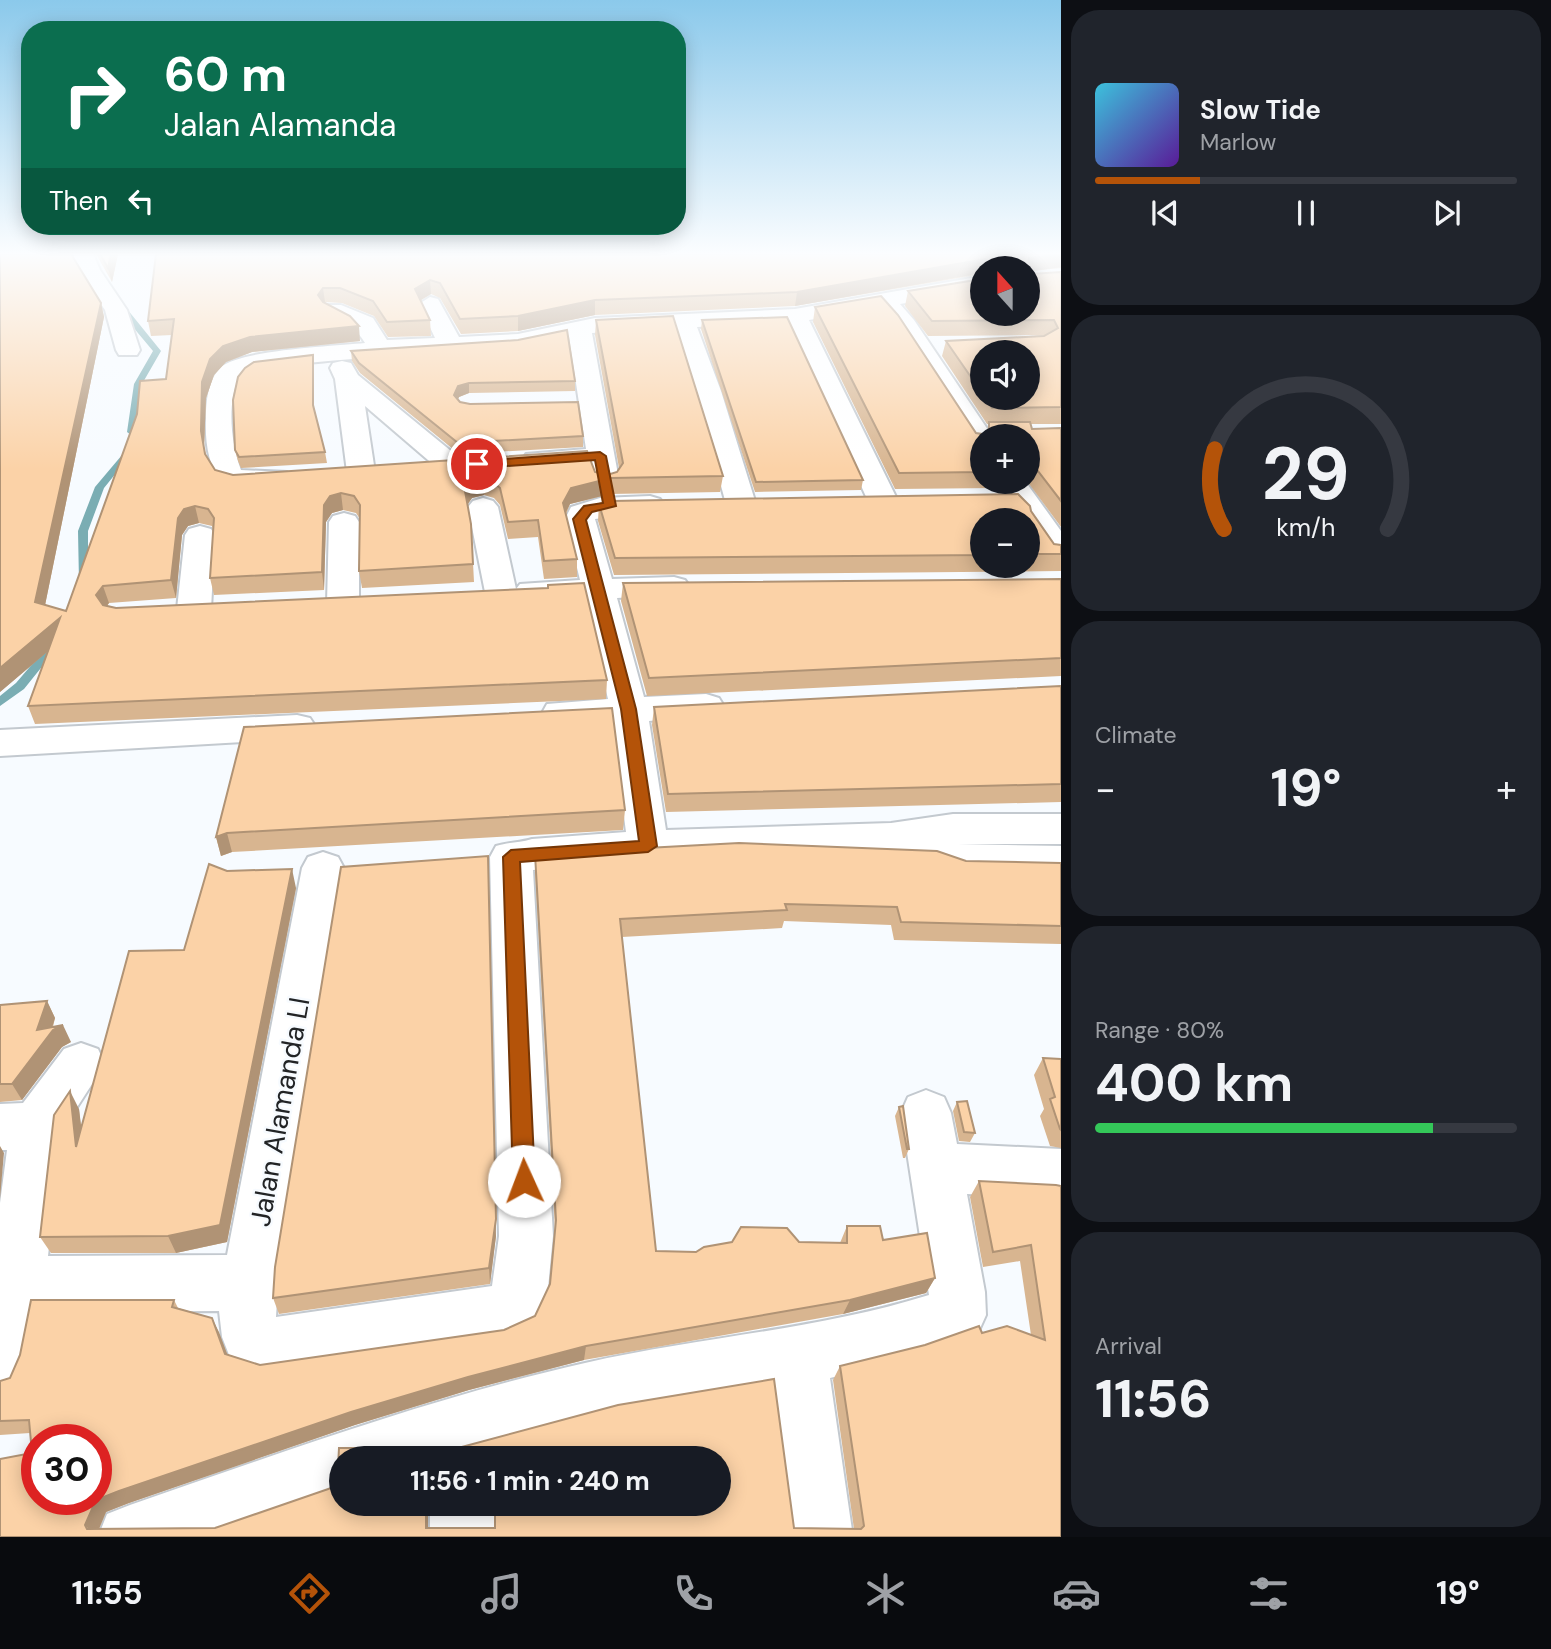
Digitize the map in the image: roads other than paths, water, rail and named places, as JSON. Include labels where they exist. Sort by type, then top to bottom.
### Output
[{"type":"street","points":[[121,326],[128,351]]},
{"type":"street","points":[[367,326],[380,348]]},
{"type":"street","points":[[441,326],[451,345]]},
{"type":"street","points":[[600,456],[236,480],[229,478],[221,462],[219,410],[223,384],[229,373],[250,363],[380,348],[518,341],[579,327],[601,326]]},
{"type":"street","points":[[685,326],[708,391],[740,504]]},
{"type":"street","points":[[800,326],[882,501]]},
{"type":"street","points":[[904,326],[978,424]]},
{"type":"street","points":[[579,327],[610,506]]},
{"type":"street","points":[[920,348],[946,346]]},
{"type":"street","points":[[333,353],[348,379],[360,472]]},
{"type":"street","points":[[348,379],[479,464]]},
{"type":"street","points":[[564,403],[591,402]]},
{"type":"street","points":[[984,500],[1003,494]]},
{"type":"street","points":[[1019,494],[1061,553]]},
{"type":"street","points":[[675,505],[589,509],[580,519],[629,709],[648,846],[891,838],[953,829],[1061,829]]},
{"type":"street","points":[[483,507],[487,593],[711,587]]},
{"type":"street","points":[[343,602],[344,522]]},
{"type":"street","points":[[195,609],[200,534]]},
{"type":"street","points":[[532,715],[740,705]]},
{"type":"street","points":[[0,743],[325,726]]},
{"type":"street","points":[[891,838],[959,860],[1061,862]]},
{"type":"street","name":"Jalan Alamanda Ll","points":[[324,868],[250,1283],[247,1323],[249,1336],[254,1344],[266,1347],[504,1313],[514,1308],[522,1284],[526,1236],[491,858],[648,846]]},
{"type":"street","points":[[1,1351],[17,1284],[18,1126],[81,1064]]},
{"type":"street","points":[[436,1446],[462,1442],[615,1386],[797,1356],[930,1325],[957,1315],[957,1293],[930,1140],[1061,1174]]},
{"type":"street","points":[[17,1284],[250,1283]]},
{"type":"street","points":[[797,1356],[821,1537]]},
{"type":"street","points":[[130,1537],[329,1468]]},
{"type":"street","points":[[462,1516],[462,1537]]},
{"type":"waterway","points":[[131,432],[138,384],[157,351],[136,326]]},
{"type":"waterway","points":[[83,580],[83,531],[100,487],[125,457]]},
{"type":"waterway","points":[[0,702],[20,686],[56,643]]}]
